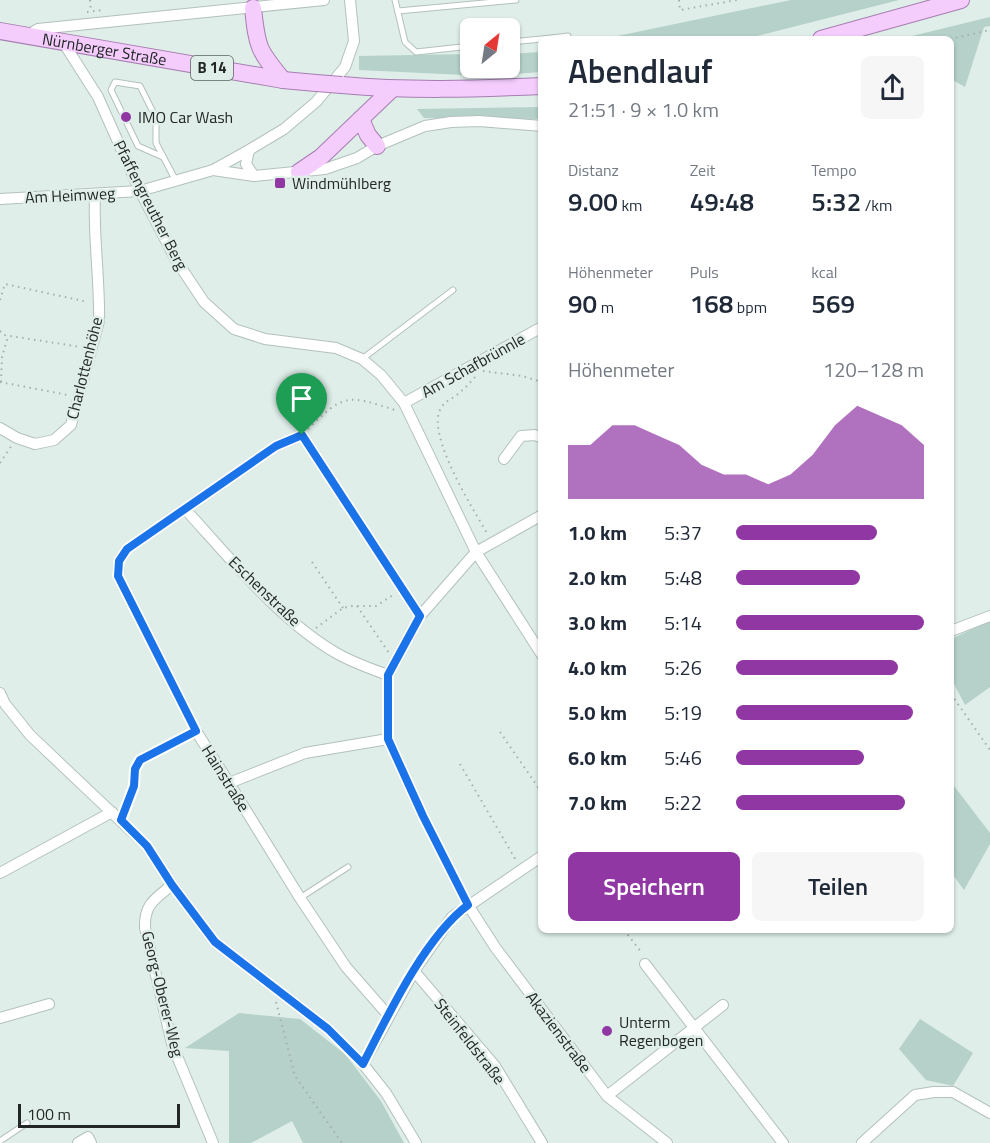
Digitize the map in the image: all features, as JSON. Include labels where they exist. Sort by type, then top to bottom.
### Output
[{"type":"main road","points":[[830,36],[934,3],[961,0]]},
{"type":"main road","points":[[253,8],[257,41],[263,56],[284,80]]},
{"type":"main road","name":"Nürnberger Straße","points":[[0,31],[284,80],[391,90]]},
{"type":"main road","name":"B 14","points":[[391,90],[538,87]]},
{"type":"main road","points":[[299,172],[321,158],[391,90]]},
{"type":"main road","points":[[361,118],[368,135],[377,147]]},
{"type":"street","points":[[26,36],[38,29],[253,8],[285,2],[324,0]]},
{"type":"street","points":[[213,170],[284,129],[316,102],[345,67],[354,41],[350,0]]},
{"type":"street","name":"Pfaffengreuther Berg","points":[[63,42],[98,97],[140,191],[176,260],[204,302],[234,329],[265,339],[336,348],[362,359],[381,375],[404,403],[476,552],[538,649]]},
{"type":"street","points":[[213,170],[254,176],[325,169],[357,158],[425,126],[451,122],[479,121],[538,126]]},
{"type":"street","points":[[249,150],[246,164],[254,176]]},
{"type":"street","name":"Am Heimweg","points":[[0,199],[140,191],[213,170]]},
{"type":"street","name":"Charlottenhöhe","points":[[0,428],[17,438],[35,444],[54,440],[71,424],[99,321],[94,221],[95,195]]},
{"type":"street","name":"Am Schafbrünnle","points":[[404,403],[538,329]]},
{"type":"street","points":[[302,435],[420,616]]},
{"type":"street","name":"Hainstraße","points":[[302,435],[276,446],[127,549],[119,561],[118,576],[196,731],[300,898],[346,967],[388,1015]]},
{"type":"street","points":[[504,459],[521,436],[538,436]]},
{"type":"street","name":"Eschenstraße","points":[[185,509],[273,604],[336,653],[360,666],[388,675]]},
{"type":"street","points":[[229,783],[305,753],[388,739],[388,675],[420,616],[476,552],[538,517]]},
{"type":"street","points":[[954,630],[990,616]]},
{"type":"street","points":[[0,693],[5,704],[30,735],[147,846],[172,885],[215,942],[328,1029],[363,1064],[386,1093],[416,1143]]},
{"type":"street","name":"Akazienstraße","points":[[388,739],[423,816],[468,905],[495,947],[607,1096],[667,1143]]},
{"type":"street","points":[[0,873],[112,812]]},
{"type":"street","points":[[363,1064],[414,971],[452,917],[538,859]]},
{"type":"street","name":"Georg-Oberer-Weg","points":[[172,885],[154,901],[145,913],[145,928],[172,1044],[213,1143]]},
{"type":"street","points":[[645,964],[783,1143]]},
{"type":"street","name":"Steinfeldstraße","points":[[414,971],[495,1066],[542,1143]]},
{"type":"street","points":[[0,1018],[48,1004]]},
{"type":"street","points":[[607,1096],[723,1005]]},
{"type":"street","points":[[862,1143],[915,1095],[953,1092],[990,1113]]},
{"type":"lane","points":[[395,0],[405,42],[416,52],[460,47]]},
{"type":"lane","points":[[440,0],[440,7]]},
{"type":"lane","points":[[398,12],[516,0]]},
{"type":"lane","points":[[520,41],[538,39]]},
{"type":"lane","points":[[163,157],[138,146],[111,90],[116,82],[140,86],[156,118],[156,143],[176,181]]},
{"type":"lane","points":[[362,359],[453,290]]},
{"type":"lane","points":[[300,898],[348,867]]},
{"type":"lane","points":[[0,1141],[27,1123]]},
{"type":"path","points":[[90,0],[92,24]]},
{"type":"path","points":[[679,0],[680,10],[737,0]]},
{"type":"path","points":[[954,38],[990,30]]},
{"type":"path","points":[[0,300],[5,284],[99,304]]},
{"type":"path","points":[[0,331],[8,336],[92,349]]},
{"type":"path","points":[[8,336],[2,357],[1,382],[78,397]]},
{"type":"path","points":[[492,543],[450,465],[439,439],[436,423],[440,410],[447,401],[466,386],[479,370],[522,376],[538,381]]},
{"type":"path","points":[[302,435],[326,411],[342,401],[357,398],[411,416]]},
{"type":"path","points":[[0,463],[17,438]]},
{"type":"path","points":[[312,562],[343,608]]},
{"type":"path","points":[[309,633],[343,608],[376,606],[402,589]]},
{"type":"path","points":[[357,606],[395,662]]},
{"type":"path","points":[[954,698],[990,750]]},
{"type":"path","points":[[121,820],[134,786],[135,769],[140,760],[196,731]]},
{"type":"path","points":[[500,732],[538,787]]},
{"type":"path","points":[[460,764],[522,869]]},
{"type":"path","points":[[626,933],[645,958],[645,964]]},
{"type":"path","points":[[272,987],[295,1076],[342,1143]]},
{"type":"green space","points":[[791,0],[899,0],[757,36],[617,36]]},
{"type":"green space","points":[[990,17],[990,26],[984,27],[965,87],[954,81],[954,36],[912,36]]},
{"type":"green space","points":[[538,52],[538,72],[520,74],[520,53]]},
{"type":"green space","points":[[460,54],[460,75],[359,70],[359,56]]},
{"type":"green space","points":[[538,107],[538,119],[424,118],[417,109]]},
{"type":"green space","points":[[990,621],[990,687],[965,705],[954,684],[954,638]]},
{"type":"green space","points":[[954,786],[990,833],[990,844],[964,890],[954,876]]},
{"type":"green space","points":[[239,1013],[300,1019],[345,1054],[381,1101],[404,1143],[303,1143],[292,1121],[251,1143],[229,1143],[229,1051],[185,1048]]},
{"type":"green space","points":[[920,1019],[973,1053],[953,1086],[926,1080],[899,1049]]},
{"type":"place","name":"IMO Car Wash","points":[[126,117]]},
{"type":"place","name":"Windmühlberg","points":[[280,183]]},
{"type":"place","name":"Unterm Regenbogen","points":[[607,1031]]},
{"type":"route","points":[[302,435],[420,616],[388,675],[388,739],[423,816],[468,905],[452,917],[414,971],[363,1064],[328,1029],[215,942],[172,885],[147,846],[121,820],[134,786],[135,769],[140,760],[196,731],[118,576],[119,561],[127,549],[276,446],[302,435]]}]
